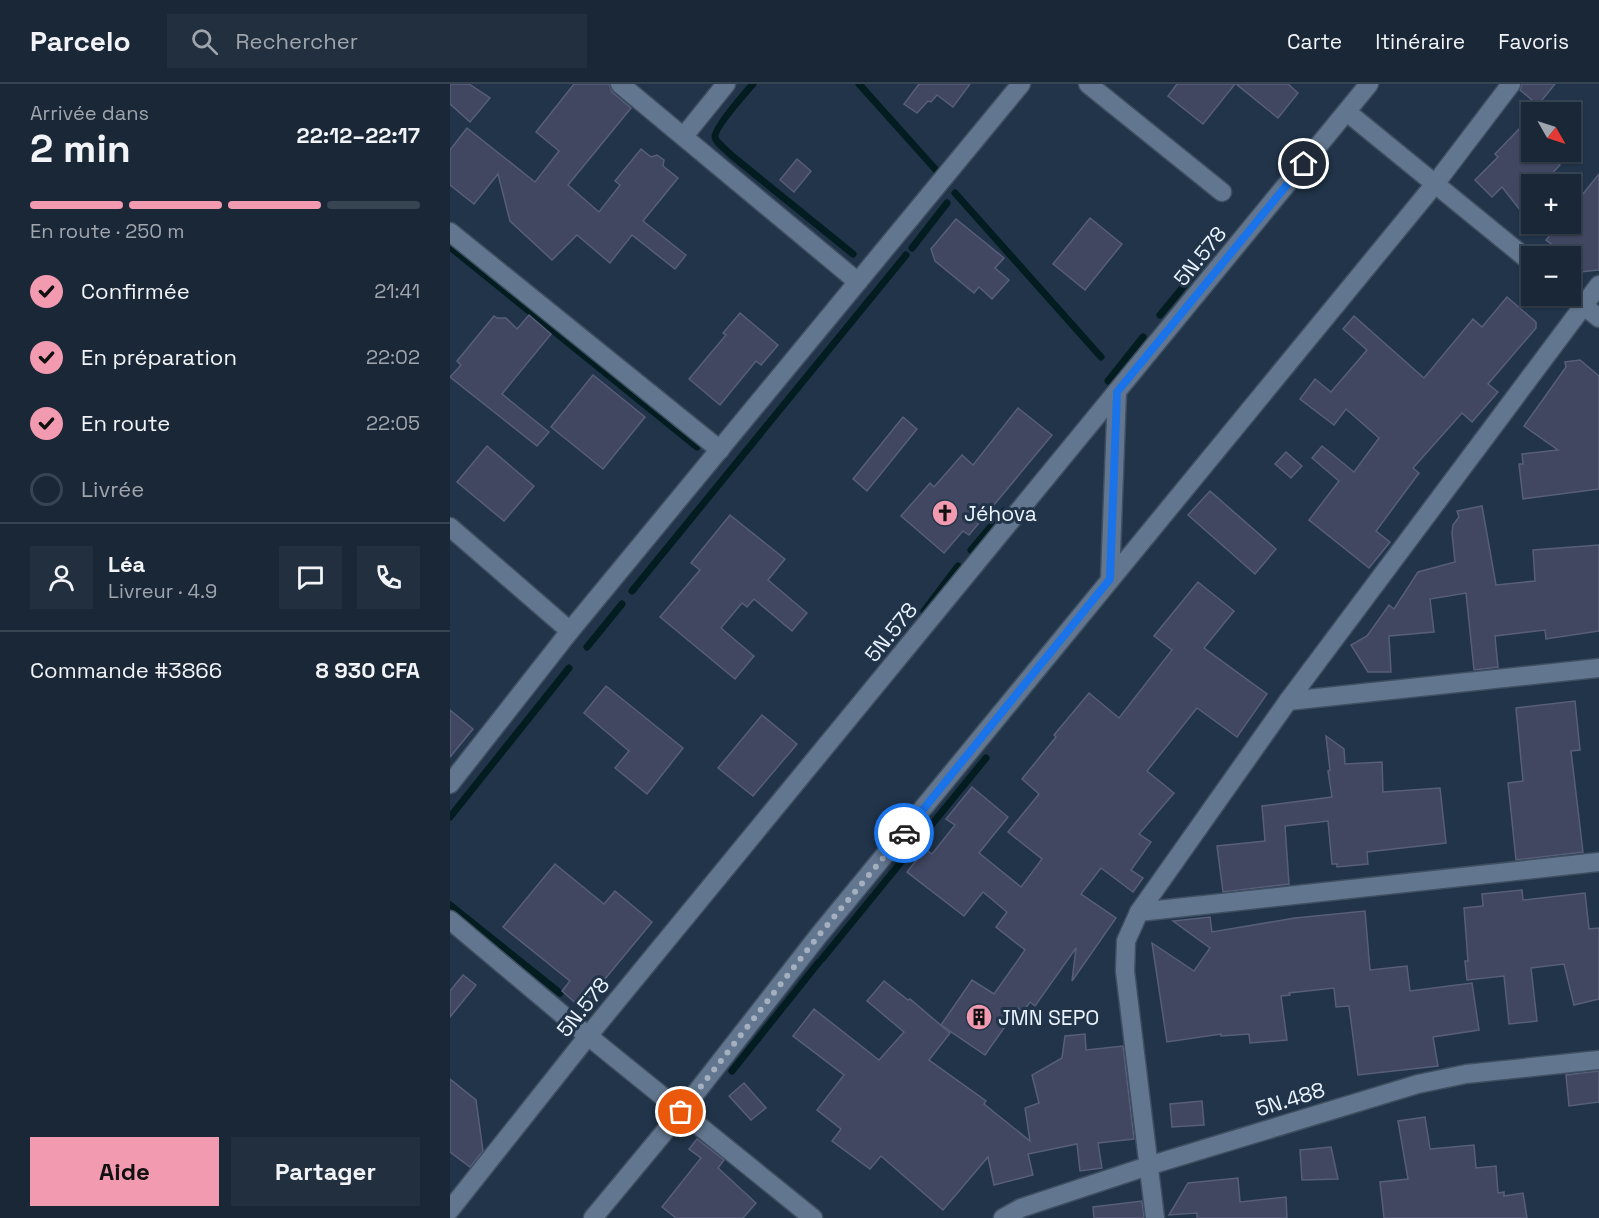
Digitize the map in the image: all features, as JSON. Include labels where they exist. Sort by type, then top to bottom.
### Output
[{"type":"street","points":[[620,84],[858,282]]},
{"type":"street","points":[[684,136],[726,84]]},
{"type":"street","points":[[450,784],[570,631],[1021,84]]},
{"type":"street","points":[[1088,84],[1222,192]]},
{"type":"street","name":"5N.578","points":[[450,1210],[588,1036],[1369,84]]},
{"type":"street","points":[[593,1218],[681,1112],[819,935],[1435,184],[1511,84]]},
{"type":"street","points":[[1347,112],[1521,254]]},
{"type":"street","points":[[450,232],[720,450]]},
{"type":"street","points":[[1581,297],[1599,285]]},
{"type":"street","points":[[1581,303],[1599,318]]},
{"type":"street","points":[[1155,1218],[1125,970],[1125,941],[1139,912],[1573,306]]},
{"type":"street","points":[[1110,579],[1117,392]]},
{"type":"street","points":[[450,527],[570,631]]},
{"type":"street","points":[[1288,701],[1599,668]]},
{"type":"street","points":[[1139,912],[1599,862]]},
{"type":"street","points":[[450,920],[588,1036],[813,1218]]},
{"type":"street","name":"5N.488","points":[[1003,1218],[1021,1208],[1148,1166],[1418,1084],[1466,1074],[1599,1060]]},
{"type":"building","points":[[450,84],[469,84],[490,98],[470,122],[450,104]]},
{"type":"building","points":[[574,84],[609,84],[612,92],[631,108],[568,185],[599,212],[620,185],[615,181],[641,149],[651,157],[657,155],[664,160],[663,166],[678,178],[643,221],[686,255],[675,269],[632,235],[610,263],[577,235],[552,260],[510,221],[498,174],[474,204],[450,185],[450,150],[467,128],[535,182],[559,151],[536,132]]},
{"type":"building","points":[[919,84],[970,84],[953,107],[937,95],[917,113],[904,104]]},
{"type":"building","points":[[1177,84],[1235,84],[1203,124],[1168,96]]},
{"type":"building","points":[[1236,84],[1288,84],[1298,93],[1278,118]]},
{"type":"building","points":[[1522,84],[1555,84],[1540,102],[1534,102],[1520,90]]},
{"type":"building","points":[[1520,128],[1521,162],[1557,162],[1560,165],[1551,174],[1521,174],[1520,210],[1502,187],[1492,197],[1475,180],[1498,157],[1495,154]]},
{"type":"building","points":[[797,159],[811,171],[794,192],[780,180]]},
{"type":"building","points":[[1599,174],[1599,270],[1581,272],[1581,246],[1554,246],[1546,240],[1551,234],[1581,234],[1581,196]]},
{"type":"building","points":[[1090,218],[1122,244],[1085,290],[1053,264]]},
{"type":"building","points":[[956,219],[1004,258],[995,268],[1009,280],[992,299],[979,287],[974,293],[935,261],[931,249]]},
{"type":"building","points":[[1507,297],[1536,322],[1536,328],[1488,384],[1498,392],[1472,422],[1462,413],[1413,468],[1419,473],[1376,531],[1390,542],[1369,568],[1309,520],[1339,481],[1312,458],[1322,446],[1354,472],[1379,438],[1346,409],[1334,425],[1300,399],[1315,379],[1331,392],[1367,350],[1343,329],[1354,316],[1424,378],[1473,319],[1482,327]]},
{"type":"building","points":[[740,313],[778,345],[761,365],[756,361],[720,405],[689,379],[726,335],[723,333]]},
{"type":"building","points":[[529,315],[551,334],[502,394],[549,432],[537,446],[450,377],[461,365],[457,361],[494,316],[506,318],[517,329]]},
{"type":"building","points":[[1580,360],[1599,376],[1599,489],[1523,499],[1519,464],[1523,464],[1522,454],[1558,450],[1524,426],[1566,367],[1565,362]]},
{"type":"building","points":[[593,375],[645,417],[603,469],[551,427]]},
{"type":"building","points":[[1018,408],[1052,435],[969,535],[963,531],[944,553],[901,516],[930,483],[934,487],[962,455],[973,465]]},
{"type":"building","points":[[903,417],[917,429],[867,491],[853,479]]},
{"type":"building","points":[[487,446],[534,486],[504,521],[457,482]]},
{"type":"building","points":[[1286,452],[1302,466],[1291,478],[1275,464]]},
{"type":"building","points":[[1210,491],[1276,549],[1255,574],[1188,515]]},
{"type":"building","points":[[1482,506],[1496,585],[1535,581],[1533,550],[1599,545],[1599,631],[1546,639],[1545,630],[1495,636],[1498,667],[1474,670],[1466,593],[1430,599],[1434,632],[1389,636],[1391,672],[1368,672],[1351,645],[1367,636],[1389,605],[1394,609],[1418,572],[1455,562],[1452,533],[1453,525],[1459,517],[1457,511]]},
{"type":"building","points":[[730,515],[785,559],[768,580],[807,613],[792,631],[754,599],[747,607],[742,603],[721,628],[754,656],[735,679],[660,617],[700,570],[691,563]]},
{"type":"building","points":[[1198,582],[1234,611],[1204,648],[1267,694],[1237,737],[1197,708],[1147,771],[1174,793],[1139,834],[1151,842],[1131,870],[1143,878],[1133,892],[1101,868],[1081,894],[1116,918],[1072,981],[1076,948],[1035,1006],[1030,1002],[1023,1012],[1018,1008],[985,1055],[941,1025],[972,980],[994,994],[1025,950],[996,927],[1007,912],[983,892],[964,916],[907,872],[925,849],[932,854],[955,825],[946,819],[972,787],[1008,817],[979,853],[1021,887],[1042,859],[1008,832],[1039,794],[1022,779],[1089,693],[1119,718],[1172,650],[1154,636]]},
{"type":"building","points":[[606,686],[683,748],[647,794],[615,768],[629,751],[584,713]]},
{"type":"building","points":[[1575,701],[1580,750],[1571,751],[1583,852],[1516,860],[1508,783],[1523,781],[1516,708]]},
{"type":"building","points":[[450,710],[473,729],[450,757]]},
{"type":"building","points":[[762,715],[797,744],[753,796],[718,768]]},
{"type":"building","points":[[1326,736],[1344,749],[1345,764],[1382,762],[1383,792],[1440,788],[1446,843],[1367,852],[1368,864],[1337,867],[1337,864],[1332,864],[1328,821],[1285,826],[1289,884],[1223,892],[1217,846],[1265,841],[1262,806],[1332,797]]},
{"type":"building","points":[[555,864],[604,904],[615,891],[652,922],[581,1008],[562,991],[570,981],[503,927]]},
{"type":"building","points":[[1522,890],[1523,900],[1585,893],[1589,929],[1599,928],[1599,999],[1574,1005],[1564,964],[1531,968],[1537,1021],[1509,1024],[1504,976],[1467,980],[1464,908],[1483,906],[1482,894]]},
{"type":"building","points":[[1365,911],[1370,970],[1407,966],[1410,991],[1472,983],[1479,1030],[1433,1037],[1438,1066],[1358,1075],[1349,1006],[1336,1007],[1334,988],[1281,996],[1287,1040],[1250,1043],[1249,1034],[1221,1036],[1221,1034],[1167,1042],[1152,943],[1194,971],[1210,948],[1173,921],[1210,917],[1212,932],[1295,918]]},
{"type":"building","points":[[463,975],[476,985],[450,1017],[450,991]]},
{"type":"building","points":[[884,981],[908,1000],[910,999],[950,1033],[929,1060],[986,1101],[984,1104],[1030,1141],[1025,1108],[1039,1103],[1032,1075],[1062,1058],[1065,1036],[1085,1034],[1086,1050],[1123,1046],[1134,1139],[1098,1143],[1102,1168],[1080,1171],[1077,1144],[1028,1154],[1033,1175],[994,1185],[988,1157],[943,1210],[881,1156],[870,1169],[832,1141],[841,1129],[817,1110],[844,1075],[793,1036],[814,1009],[879,1060],[904,1032],[867,1001]]},
{"type":"building","points":[[1599,1071],[1599,1102],[1569,1106],[1566,1075]]},
{"type":"building","points":[[450,1079],[476,1100],[483,1151],[470,1167],[450,1152]]},
{"type":"building","points":[[744,1083],[766,1108],[751,1120],[729,1096]]},
{"type":"building","points":[[1202,1101],[1204,1125],[1172,1127],[1170,1104]]},
{"type":"building","points":[[1425,1117],[1430,1149],[1474,1145],[1476,1168],[1496,1166],[1498,1193],[1504,1192],[1504,1196],[1523,1193],[1527,1218],[1384,1218],[1380,1182],[1408,1179],[1398,1121]]},
{"type":"building","points":[[697,1139],[724,1160],[718,1168],[756,1203],[743,1218],[676,1218],[662,1207],[701,1158],[689,1149]]},
{"type":"building","points":[[1331,1147],[1338,1179],[1302,1180],[1300,1150]]},
{"type":"building","points":[[1238,1178],[1240,1202],[1286,1197],[1287,1218],[1197,1218],[1197,1213],[1169,1215],[1188,1183]]},
{"type":"building","points":[[1142,1201],[1144,1218],[1094,1218],[1093,1207]]},
{"type":"waterway","points":[[753,84],[725,118],[716,132],[716,139],[731,155],[853,254]]},
{"type":"waterway","points":[[859,84],[936,170]]},
{"type":"waterway","points":[[955,193],[1101,357]]},
{"type":"waterway","points":[[912,248],[947,203]]},
{"type":"waterway","points":[[450,247],[697,447]]},
{"type":"waterway","points":[[632,591],[906,255]]},
{"type":"waterway","points":[[1160,315],[1198,269]]},
{"type":"waterway","points":[[1108,381],[1143,337]]},
{"type":"waterway","points":[[971,550],[1004,511]]},
{"type":"waterway","points":[[924,611],[958,566]]},
{"type":"waterway","points":[[587,647],[622,604]]},
{"type":"waterway","points":[[450,817],[569,668]]},
{"type":"waterway","points":[[822,959],[986,758]]},
{"type":"waterway","points":[[450,905],[560,993]]},
{"type":"waterway","points":[[732,1071],[819,962]]},
{"type":"way so far","points":[[681,1112],[819,935],[904,833]]},
{"type":"place","name":"Jéhova","points":[[945,513]]},
{"type":"place","name":"JMN SEPO","points":[[979,1017]]},
{"type":"route","points":[[904,833],[1110,579],[1117,392],[1304,164]]}]
